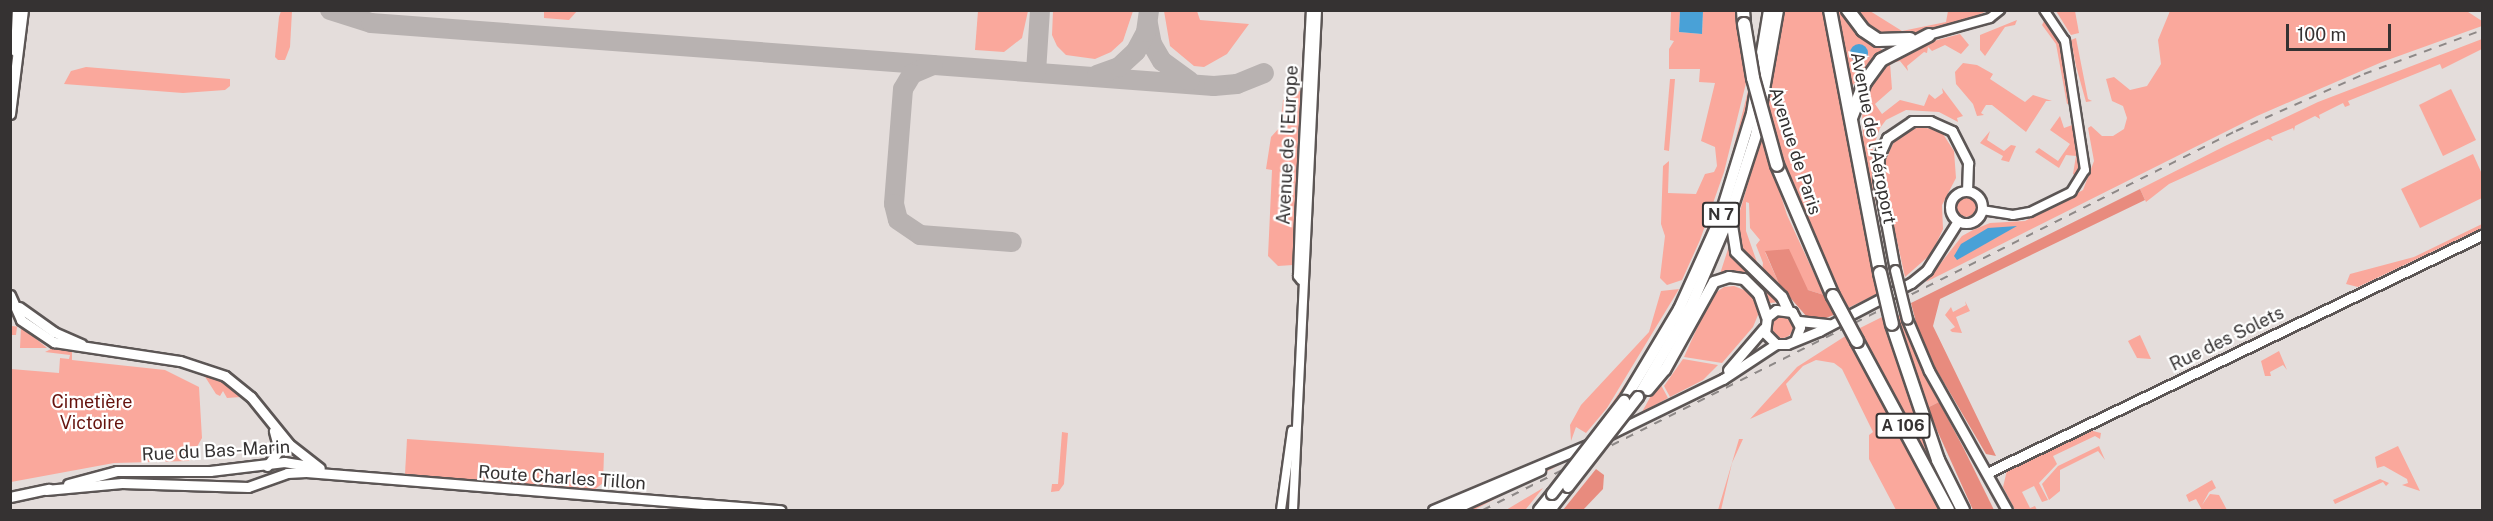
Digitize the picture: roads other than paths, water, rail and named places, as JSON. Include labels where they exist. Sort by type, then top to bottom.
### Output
[{"type":"highway","name":"Avenue de Paris","points":[[1743,10],[1753,78],[1777,165],[1833,296],[1948,510]]},
{"type":"highway","name":"N 7","points":[[1539,510],[1624,401],[1679,309],[1718,223],[1752,113],[1769,10]]},
{"type":"highway","name":"N 7","points":[[1550,510],[1638,397],[1691,306],[1730,215],[1756,135],[1778,10]]},
{"type":"highway","name":"Avenue de l'Aéroport","points":[[1830,10],[1880,273],[1892,324],[1938,460],[1964,510]]},
{"type":"highway","points":[[1848,10],[1863,30],[1878,40],[1891,42],[1929,35]]},
{"type":"highway","points":[[1851,119],[1865,82],[1881,60],[1929,35]]},
{"type":"highway","points":[[1730,215],[1736,252],[1782,297],[1788,310]]},
{"type":"highway","points":[[1638,397],[1665,370],[1714,282],[1729,277],[1744,279],[1759,294],[1765,323]]},
{"type":"main road","points":[[16,71],[17,10]]},
{"type":"main road","points":[[10,114],[23,10]]},
{"type":"main road","points":[[1967,191],[1968,164],[1962,144],[1952,131],[1930,121],[1912,121],[1887,138],[1879,156],[1878,178],[1895,270],[1907,319],[1929,371],[2007,510]]},
{"type":"main road","points":[[1967,191],[1977,195],[1982,210],[1973,222],[1958,221],[1951,213],[1950,203],[1957,194],[1967,191]]},
{"type":"main road","points":[[1452,510],[1709,386],[1776,344],[1787,344],[1796,338],[1834,323],[1911,283],[1927,270],[1958,221]]},
{"type":"main road","name":"Rue des Solets","points":[[1987,473],[2482,235]]},
{"type":"main road","points":[[10,295],[19,308],[54,333],[92,347],[210,369],[240,386],[290,444],[318,470]]},
{"type":"main road","points":[[1709,386],[1730,369],[1776,310],[1788,310],[1799,321],[1834,323]]},
{"type":"main road","points":[[1796,338],[1799,321]]},
{"type":"main road","points":[[1765,323],[1776,344]]},
{"type":"main road","points":[[267,466],[279,448],[269,420]]},
{"type":"main road","points":[[262,483],[284,462],[290,444]]},
{"type":"main road","points":[[290,444],[304,464]]},
{"type":"main road","points":[[1433,510],[1560,458]]},
{"type":"main road","name":"Rue du Bas-Marin","points":[[10,497],[117,471],[267,466],[284,462],[304,464],[318,470]]},
{"type":"main road","name":"Rue du Bas-Marin","points":[[46,490],[123,483],[245,487],[290,472],[318,470],[342,474]]},
{"type":"main road","name":"Route Charles Tillon","points":[[342,474],[459,487],[780,510]]},
{"type":"street","name":"Avenue de l'Europe","points":[[1301,280],[1298,276],[1300,219],[1311,10]]},
{"type":"street","name":"Avenue de l'Europe","points":[[1291,460],[1317,10]]},
{"type":"street","points":[[1929,35],[1990,18],[2000,10]]},
{"type":"street","points":[[1982,210],[2013,215],[2030,212],[2071,192],[2085,170],[2065,41],[2044,10]]},
{"type":"street","points":[[10,315],[19,308]]},
{"type":"street","points":[[1281,510],[1291,460]]},
{"type":"street","points":[[1291,460],[1293,510]]},
{"type":"water","points":[[1680,11],[1703,11],[1702,34],[1679,32]]},
{"type":"water","points":[[1859,44],[1865,47],[1868,53],[1865,59],[1859,62],[1853,59],[1850,53],[1853,47]]},
{"type":"water","points":[[2017,226],[1957,260],[1954,256],[1961,244],[1988,228]]},
{"type":"railway","points":[[1483,510],[2236,131],[2364,74],[2482,30]]},
{"type":"park label","name":"Cimetière Victoire","points":[[92,413]]}]
